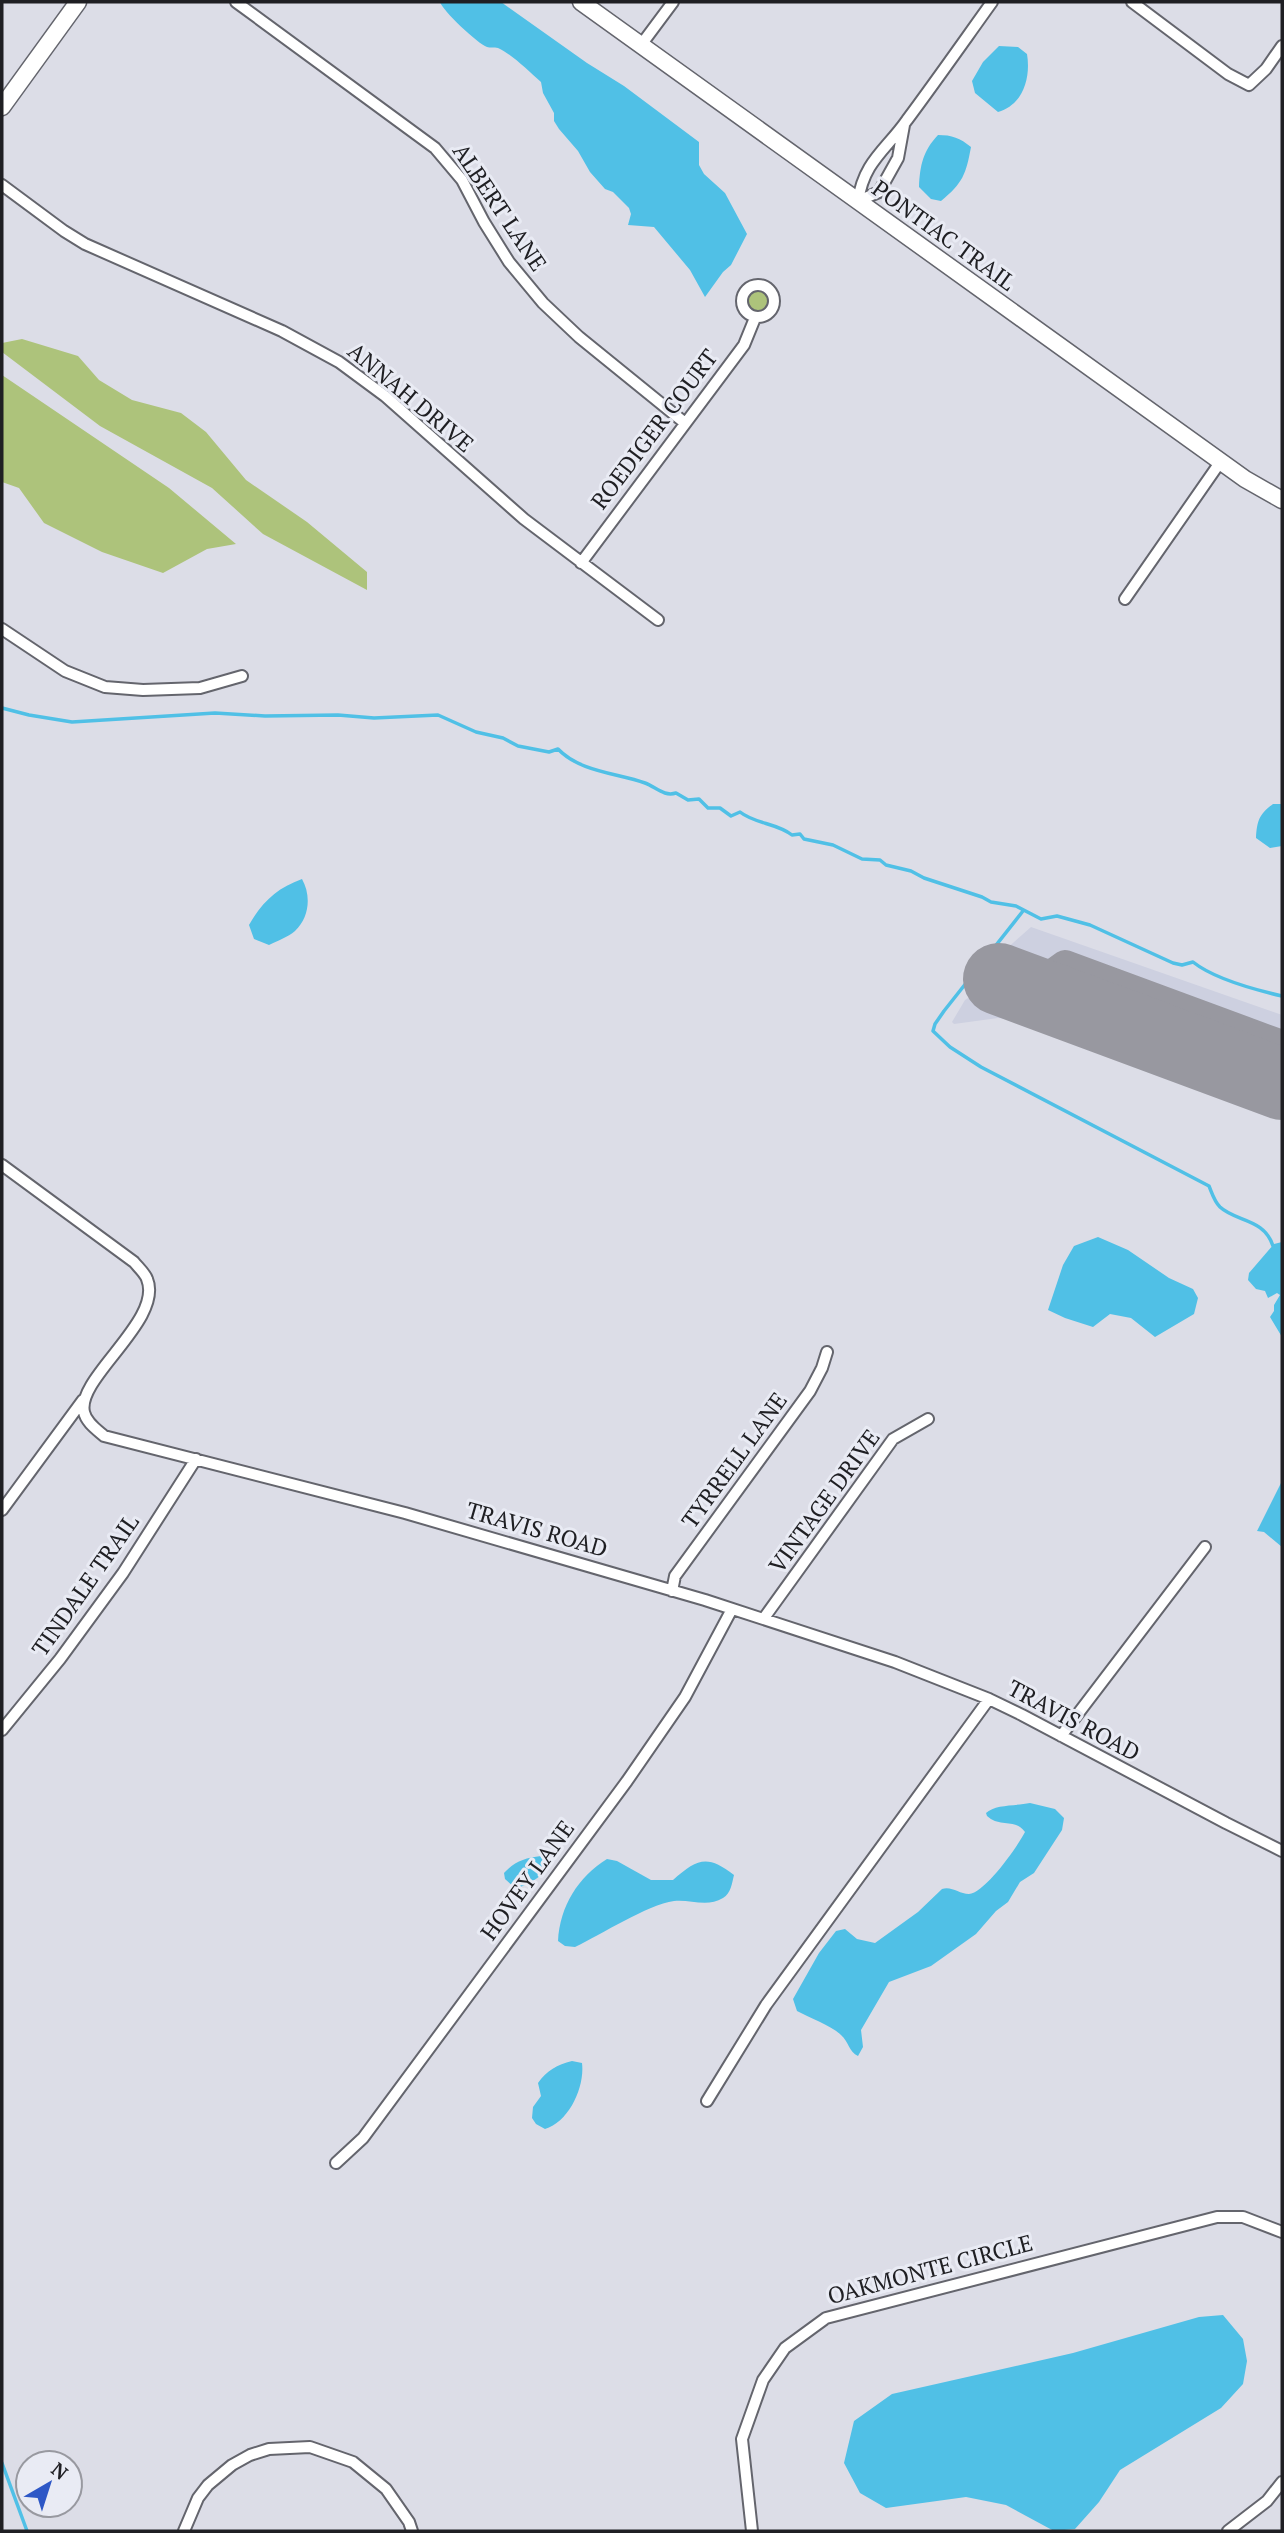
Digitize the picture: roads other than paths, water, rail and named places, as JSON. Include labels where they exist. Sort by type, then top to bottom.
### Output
[{"type":"main road","points":[[2,107],[78,2]]},
{"type":"main road","name":"PONTIAC TRAIL","points":[[581,2],[1245,479],[1282,500]]},
{"type":"street","name":"ALBERT LANE","points":[[236,2],[435,148],[462,180],[509,262],[543,303],[588,345],[685,423]]},
{"type":"street","points":[[641,45],[673,2]]},
{"type":"street","points":[[858,201],[861,181],[874,159],[904,125],[992,2]]},
{"type":"street","points":[[1132,2],[1228,74],[1249,85],[1266,69],[1282,47]]},
{"type":"street","points":[[858,201],[880,192],[898,158],[904,125]]},
{"type":"street","name":"ANNAH DRIVE","points":[[2,185],[85,244],[282,331],[339,362],[384,396],[490,491],[658,621]]},
{"type":"street","name":"ROEDIGER COURT","points":[[580,563],[744,345],[755,318]]},
{"type":"street","points":[[1125,599],[1221,461]]},
{"type":"street","points":[[2,629],[65,671],[105,687],[143,690],[200,688],[242,676]]},
{"type":"street","points":[[2,1165],[134,1262],[148,1280],[149,1294],[141,1316],[87,1395],[2,1510]]},
{"type":"street","name":"TYRRELL LANE","points":[[672,1591],[676,1576],[810,1391],[827,1352]]},
{"type":"street","name":"TRAVIS ROAD","points":[[87,1395],[83,1405],[84,1413],[104,1436],[405,1513],[764,1618],[895,1662],[989,1699],[1282,1851]]},
{"type":"street","name":"VINTAGE DRIVE","points":[[764,1618],[892,1438],[928,1419]]},
{"type":"street","name":"TINDALE TRAIL","points":[[2,1730],[60,1659],[123,1573],[196,1460]]},
{"type":"street","points":[[1061,1736],[1205,1547]]},
{"type":"street","name":"HOVEY LANE","points":[[336,2163],[363,2138],[627,1781],[685,1697],[732,1609]]},
{"type":"street","points":[[707,2101],[773,1995],[989,1699]]},
{"type":"street","name":"OAKMONTE CIRCLE","points":[[752,2531],[742,2439],[763,2379],[786,2348],[826,2318],[1217,2217],[1243,2217],[1282,2232]]},
{"type":"street","points":[[184,2531],[198,2498],[208,2485],[232,2465],[250,2455],[270,2449],[310,2447],[353,2462],[386,2489],[409,2522],[412,2531]]},
{"type":"street","points":[[1228,2531],[1266,2501],[1282,2482]]},
{"type":"water","points":[[440,2],[501,2],[624,86],[699,142],[699,165],[704,174],[725,193],[747,234],[731,265],[705,297],[690,270],[654,227],[628,225],[631,214],[629,208],[613,192],[605,189],[559,129],[541,82],[504,51],[487,47],[476,40],[453,19]]},
{"type":"water","points":[[999,46],[1018,47],[1027,54],[1028,72],[1019,97],[998,112],[975,93],[972,81],[983,62]]},
{"type":"water","points":[[938,135],[956,138],[971,147],[962,177],[941,201],[931,199],[919,187],[923,159]]},
{"type":"water","points":[[1273,804],[1282,804],[1282,846],[1270,848],[1256,838],[1260,818]]},
{"type":"water","points":[[302,879],[308,906],[300,925],[289,935],[269,945],[254,939],[249,925],[259,909],[278,891]]},
{"type":"water","points":[[1098,1237],[1128,1250],[1169,1278],[1193,1289],[1198,1298],[1194,1314],[1155,1337],[1131,1318],[1110,1314],[1093,1327],[1048,1310],[1063,1265],[1074,1246]]},
{"type":"water","points":[[1282,1242],[1282,1337],[1270,1317],[1280,1295],[1277,1293],[1268,1298],[1265,1291],[1256,1289],[1248,1280],[1249,1273],[1274,1244]]},
{"type":"water","points":[[1282,1481],[1282,1547],[1264,1532],[1257,1531]]},
{"type":"water","points":[[1030,1803],[1055,1809],[1064,1818],[1062,1830],[1034,1873],[1020,1882],[1008,1902],[996,1911],[976,1934],[931,1966],[889,1982],[861,2030],[863,2047],[858,2056],[837,2032],[797,2011],[793,1999],[819,1953],[836,1931],[845,1929],[857,1939],[875,1943],[918,1912],[942,1889],[969,1894],[976,1892],[1000,1868],[1025,1832],[1017,1825],[992,1820],[986,1813],[1000,1807]]},
{"type":"water","points":[[541,1856],[553,1858],[547,1869],[532,1882],[515,1888],[505,1879],[504,1873],[516,1863]]},
{"type":"water","points":[[607,1859],[617,1861],[651,1880],[673,1880],[689,1867],[702,1862],[716,1864],[734,1875],[728,1893],[717,1901],[674,1901],[663,1904],[575,1947],[565,1946],[558,1941],[559,1928],[567,1904],[587,1874]]},
{"type":"water","points":[[572,2061],[582,2063],[578,2093],[561,2119],[545,2129],[532,2118],[533,2107],[541,2096],[538,2083],[553,2069]]},
{"type":"water","points":[[1223,2315],[1243,2339],[1247,2361],[1243,2384],[1221,2408],[1120,2470],[1099,2502],[1075,2529],[1054,2531],[1006,2505],[966,2497],[886,2508],[860,2493],[844,2463],[854,2421],[892,2394],[1073,2353],[1199,2317]]},
{"type":"waterway","points":[[2,708],[72,722],[215,713],[374,718],[438,715],[476,732],[503,738],[518,746],[549,752],[558,749],[567,757],[588,767],[645,783],[664,793],[676,793],[688,800],[699,799],[708,808],[720,808],[731,816],[740,812],[792,835],[800,834],[804,839],[833,845],[862,859],[880,860],[886,865],[911,871],[991,902],[1016,906],[1041,919],[1057,916],[1090,925],[1173,963],[1182,965],[1193,962],[1223,978],[1282,996]]},
{"type":"waterway","points":[[1023,911],[944,1011],[933,1031],[950,1047],[981,1067],[1209,1186],[1220,1207],[1263,1230],[1273,1246]]},
{"type":"waterway","points":[[2,2463],[27,2531]]}]
